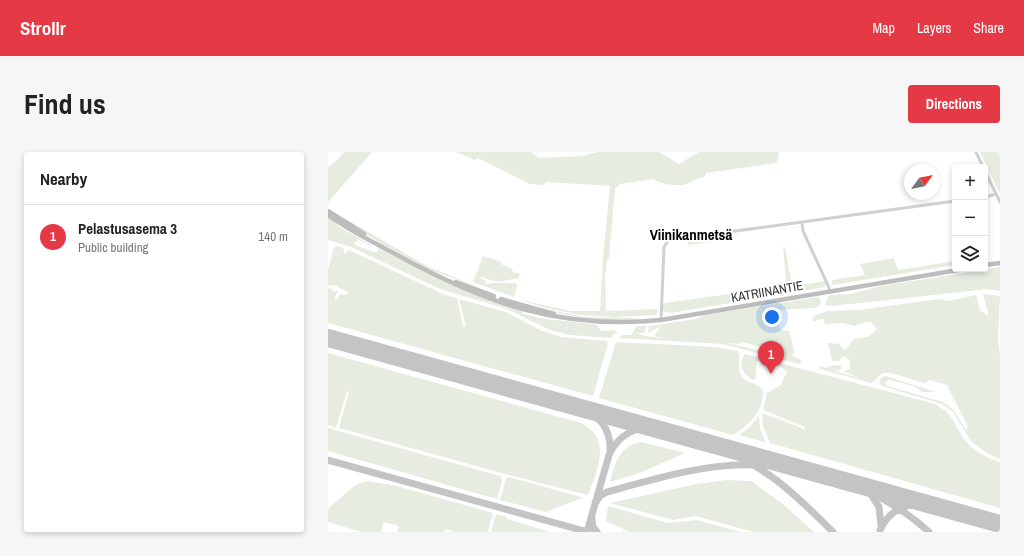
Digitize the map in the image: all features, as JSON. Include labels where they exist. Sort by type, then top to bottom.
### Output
[{"type":"main road","name":"KATRIINANTIE","points":[[328,210],[391,251]]},
{"type":"main road","name":"KATRIINANTIE","points":[[328,215],[356,233],[420,267],[502,299],[573,319],[632,323],[661,320],[952,271]]},
{"type":"main road","points":[[988,265],[1000,263]]},
{"type":"street","points":[[976,152],[982,164]]},
{"type":"street","points":[[988,177],[1000,202]]},
{"type":"street","points":[[988,195],[996,194]]},
{"type":"street","points":[[661,320],[664,247],[668,240],[952,201]]},
{"type":"street","points":[[802,222],[803,231],[831,292]]},
{"type":"shaded area","points":[[345,152],[372,152],[328,202],[328,168]]},
{"type":"shaded area","points":[[456,152],[531,152],[539,158],[582,156],[598,152],[659,152],[679,164],[699,152],[779,152],[777,163],[706,173],[704,177],[683,185],[669,184],[653,179],[620,184],[615,188],[609,259],[607,260],[605,276],[606,311],[658,309],[657,314],[654,315],[614,317],[581,315],[546,308],[520,300],[571,311],[600,311],[603,257],[610,186],[546,182],[544,185],[530,184],[478,158],[475,160]]},
{"type":"shaded area","points":[[980,152],[1000,152],[1000,193],[988,169],[988,164],[986,164]]},
{"type":"shaded area","points":[[328,217],[341,228],[371,245],[357,239],[358,242],[354,242],[357,246],[374,252],[377,252],[378,248],[408,263],[522,310],[523,314],[545,319],[593,324],[597,325],[601,331],[614,330],[619,334],[615,333],[611,338],[570,335],[550,330],[507,309],[440,289],[351,247],[328,240]]},
{"type":"shaded area","points":[[344,218],[429,267],[481,288],[430,270],[378,242],[343,220]]},
{"type":"shaded area","points":[[710,237],[711,242],[688,245],[687,240]]},
{"type":"shaded area","points":[[338,246],[343,248],[345,254],[349,250],[445,295],[457,298],[463,327],[466,327],[459,299],[506,312],[542,331],[562,337],[607,341],[608,344],[593,396],[328,323],[328,288],[332,289],[332,291],[338,291],[335,298],[336,301],[340,294],[347,295],[348,292],[339,288],[339,286],[328,285],[328,270],[334,247]]},
{"type":"shaded area","points":[[783,247],[785,247],[792,286],[825,281],[825,287],[671,313],[663,311],[662,307],[664,303],[752,291],[786,281]]},
{"type":"shaded area","points":[[483,256],[502,262],[501,264],[512,269],[513,272],[519,274],[520,272],[519,278],[497,282],[481,277],[480,278],[486,281],[487,285],[490,283],[516,283],[517,285],[514,297],[473,282]]},
{"type":"shaded area","points":[[894,258],[898,270],[952,261],[952,265],[832,285],[832,280],[865,275],[860,264]]},
{"type":"shaded area","points":[[1000,267],[1000,291],[988,289],[832,306],[825,305],[829,295],[851,294],[881,286],[969,272],[988,272],[988,269]]},
{"type":"shaded area","points":[[983,294],[1000,296],[998,337],[1000,357],[1000,459],[988,454],[971,441],[953,412],[942,404],[882,386],[879,382],[882,377],[886,376],[936,392],[922,392],[914,386],[889,380],[885,382],[887,386],[943,402],[953,409],[966,430],[968,427],[947,385],[930,380],[924,383],[886,373],[881,374],[871,383],[820,369],[819,366],[827,368],[829,366],[841,365],[841,369],[839,371],[836,369],[835,371],[859,378],[844,371],[850,369],[850,360],[843,356],[839,361],[832,361],[828,343],[839,344],[845,350],[854,339],[868,337],[877,329],[871,322],[854,326],[844,323],[825,324],[823,318],[814,322],[812,319],[814,316],[827,311],[859,310],[939,299],[949,301],[976,295],[980,310],[988,316]]},
{"type":"shaded area","points":[[819,297],[821,304],[816,308],[778,310],[776,314],[768,315],[766,320],[772,324],[779,325],[781,330],[789,331],[795,354],[790,354],[802,361],[800,364],[723,344],[619,338],[621,335],[631,335],[637,326],[647,326],[644,333],[635,333],[669,339],[654,336],[661,326],[648,333],[649,326],[696,319],[704,315]],"holes":[[[724,342],[738,344],[742,342],[772,350],[770,352],[794,359]]]},
{"type":"shaded area","points":[[526,305],[584,317],[639,318],[611,320],[582,318]]},
{"type":"shaded area","points":[[616,342],[716,347],[738,351],[739,369],[741,375],[746,380],[761,388],[763,391],[761,405],[758,412],[750,422],[733,435],[599,398]]},
{"type":"shaded area","points":[[328,353],[581,423],[591,429],[597,437],[600,455],[588,495],[501,473],[339,428],[349,392],[347,391],[336,428],[328,425]]},
{"type":"shaded area","points":[[745,354],[932,403],[939,407],[949,414],[964,439],[971,447],[985,456],[1000,462],[1000,508],[770,443],[763,426],[762,413],[804,430],[805,427],[763,410],[767,393],[781,385],[787,371],[774,363],[757,361],[755,380],[751,379],[745,373],[742,366]]},
{"type":"shaded area","points":[[759,416],[760,428],[765,442],[739,435],[750,427]]},
{"type":"shaded area","points":[[328,428],[500,476],[502,481],[497,499],[328,451]]},
{"type":"shaded area","points":[[641,442],[685,453],[642,472],[610,482],[619,456],[633,444]]},
{"type":"shaded area","points":[[509,477],[582,498],[546,512],[500,500],[506,479]]},
{"type":"shaded area","points":[[726,480],[751,481],[783,504],[814,532],[753,532],[696,516],[673,520],[610,503],[697,484]]},
{"type":"shaded area","points":[[366,481],[393,485],[493,513],[488,532],[456,532],[446,529],[443,532],[397,532],[399,526],[383,522],[381,532],[361,532],[328,522],[328,510],[330,507],[354,486]]},
{"type":"shaded area","points":[[608,506],[668,523],[697,520],[741,532],[630,532],[606,521]]},
{"type":"shaded area","points":[[496,514],[507,517],[507,519],[549,532],[491,532]]},
{"type":"taxiway","points":[[578,407],[592,414],[602,423],[608,435],[610,451]]},
{"type":"taxiway","points":[[587,532],[609,455],[617,442],[628,433],[635,430],[649,428],[657,429]]},
{"type":"taxiway","points":[[711,444],[748,462],[777,481],[791,492],[833,532]]},
{"type":"taxiway","points":[[328,460],[588,532]]},
{"type":"taxiway","points":[[596,502],[600,496],[607,492],[683,472],[706,468],[730,465],[755,465],[781,466],[808,471]]},
{"type":"taxiway","points":[[835,479],[861,488],[885,500],[897,507],[929,532]]},
{"type":"taxiway","points":[[870,493],[879,507],[881,526]]},
{"type":"taxiway","points":[[880,530],[890,516],[902,508],[917,504],[934,506]]},
{"type":"taxiway","points":[[592,519],[593,527],[597,532]]},
{"type":"runway","points":[[328,338],[1000,524]]},
{"type":"place","name":"Pelastusasema 3","points":[[771,374]]},
{"type":"district","name":"Viinikanmetsä","points":[[691,235]]}]
